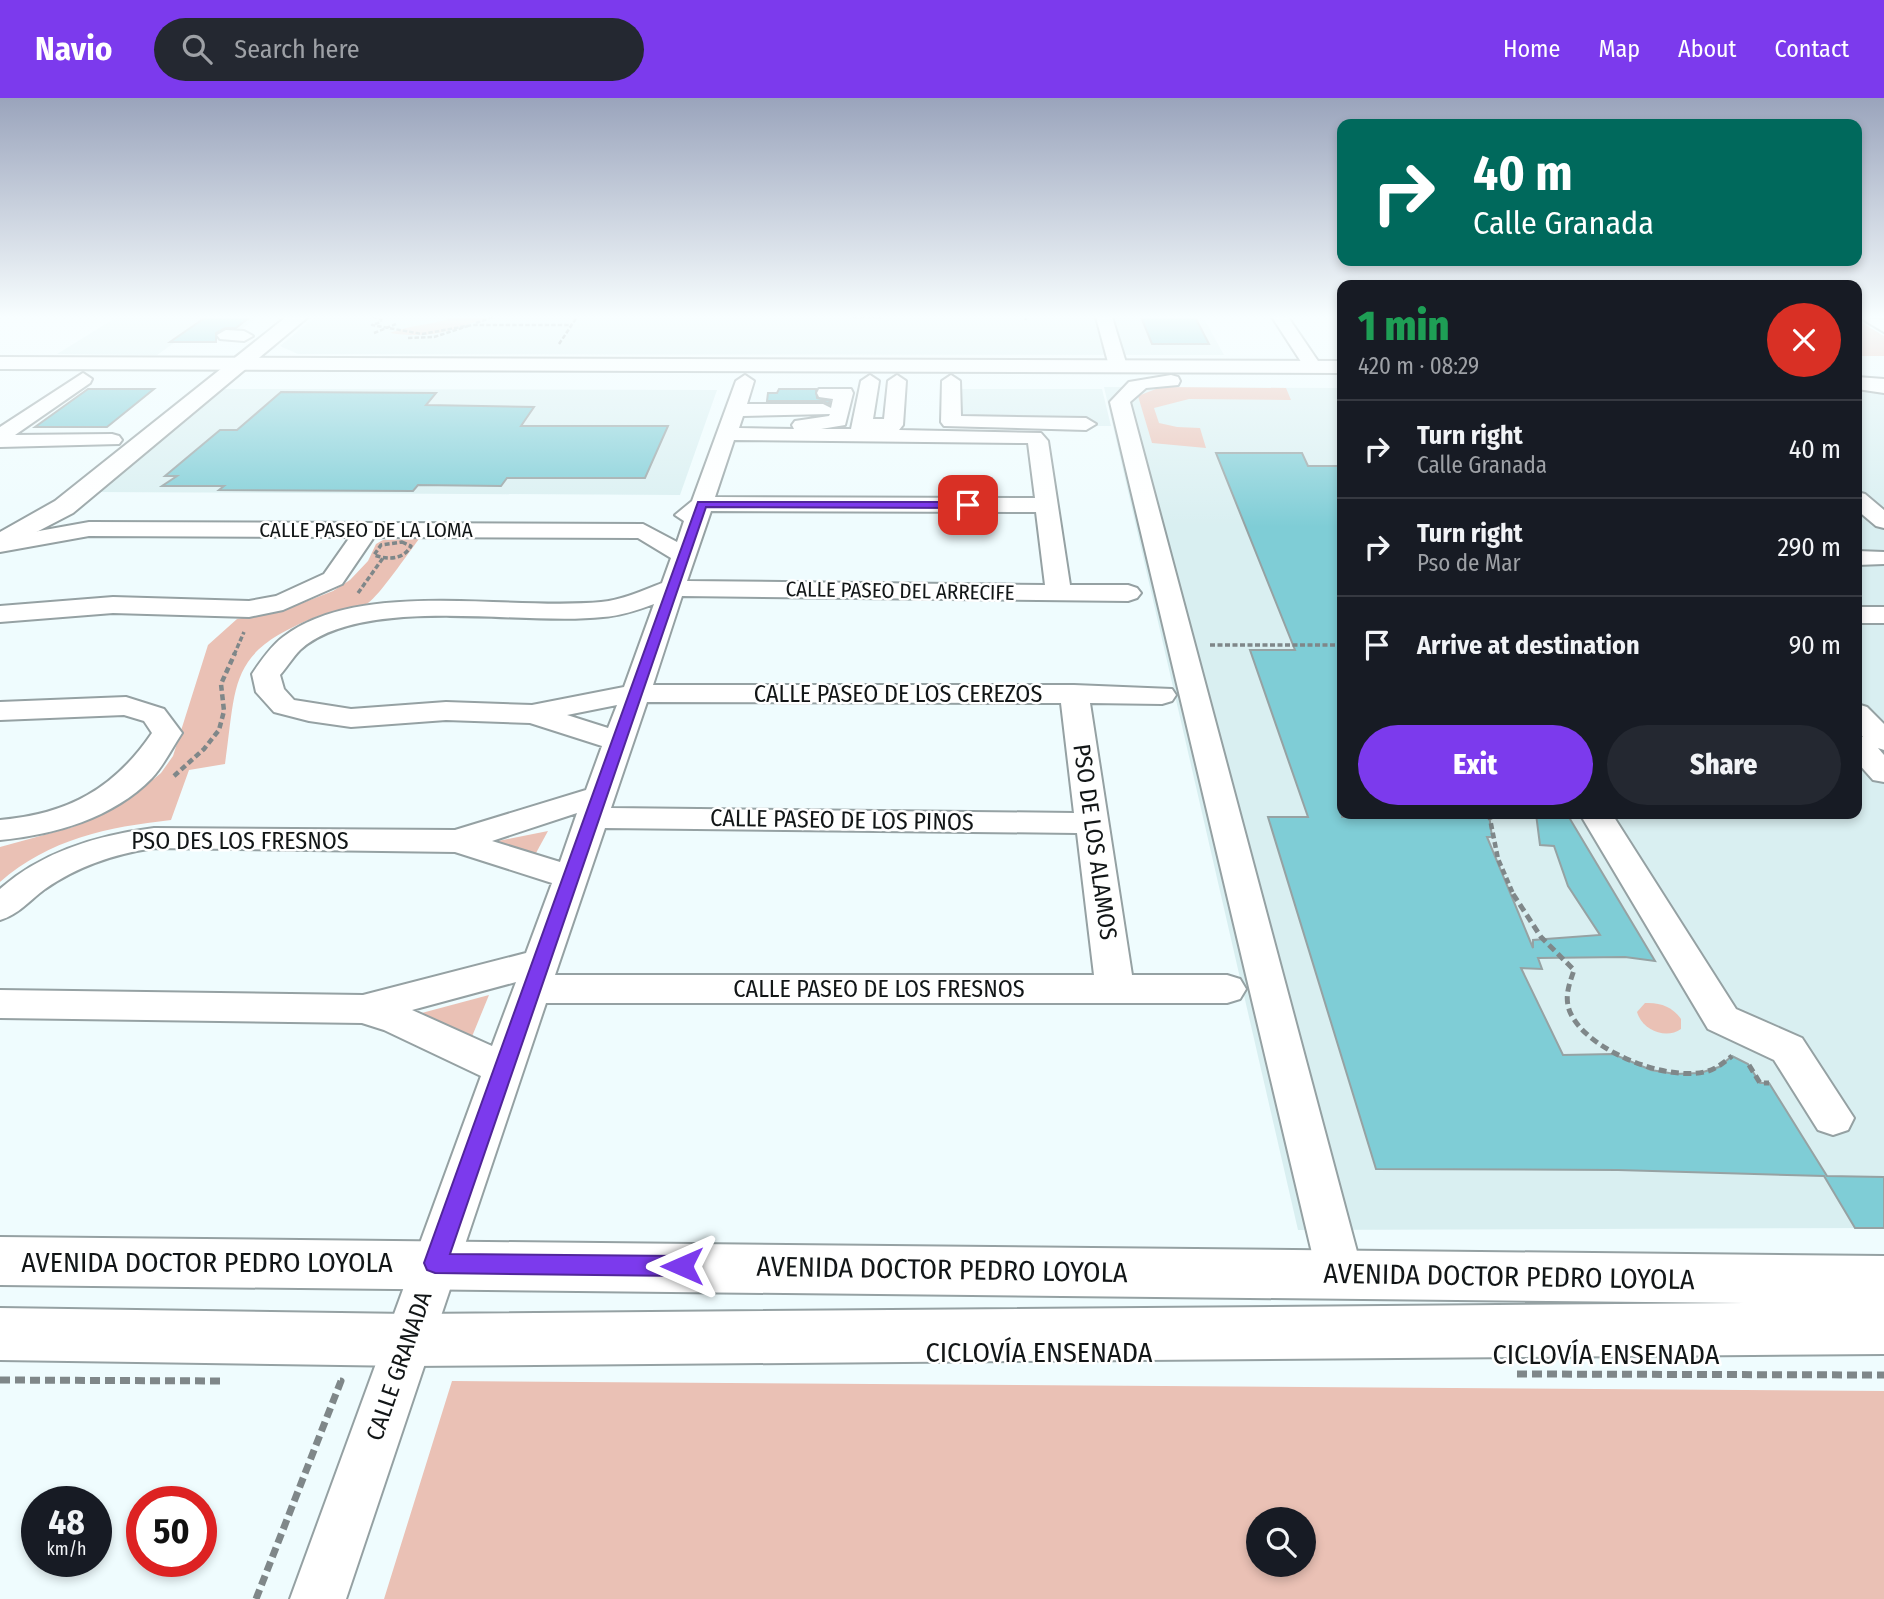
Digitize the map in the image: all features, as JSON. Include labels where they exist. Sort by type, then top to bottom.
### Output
[{"type":"main road","points":[[0,544],[64,507],[112,440],[176,387]]},
{"type":"main road","points":[[0,521],[54,487],[88,473],[194,387]]},
{"type":"main road","points":[[438,387],[736,407],[825,401],[856,387]]},
{"type":"main road","points":[[736,407],[743,387]]},
{"type":"main road","name":"AVENIDA DOCTOR PEDRO LOYOLA","points":[[0,1261],[435,1263],[1884,1280]]},
{"type":"main road","name":"AVENIDA DOCTOR PEDRO LOYOLA","points":[[0,1334],[409,1340],[1884,1328]]},
{"type":"street","points":[[0,436],[71,387]]},
{"type":"street","points":[[861,430],[869,387]]},
{"type":"street","points":[[861,430],[893,425],[896,387]]},
{"type":"street","points":[[951,387],[951,422],[1087,424]]},
{"type":"street","points":[[1132,387],[1120,402],[1340,1274]]},
{"type":"street","points":[[844,393],[838,421],[826,425],[736,407],[825,401],[844,393]]},
{"type":"street","points":[[736,407],[861,430],[1034,437],[1038,442],[1059,592]]},
{"type":"street","name":"CALLE GRANADA","points":[[318,1599],[736,407]]},
{"type":"street","points":[[0,416],[30,416]]},
{"type":"street","points":[[0,441],[112,440]]},
{"type":"street","points":[[702,504],[1047,505]]},
{"type":"street","name":"CALLE PASEO DE LA LOMA","points":[[0,544],[89,528],[643,531],[687,514],[702,504]]},
{"type":"street","points":[[64,507],[67,518],[89,528]]},
{"type":"street","points":[[0,614],[113,605],[249,609],[283,602],[333,579],[367,530]]},
{"type":"street","points":[[602,610],[678,572],[643,531]]},
{"type":"street","name":"CALLE PASEO DEL ARRECIFE","points":[[678,572],[1059,592],[1128,593]]},
{"type":"street","points":[[635,694],[532,714],[446,711],[351,718],[284,706],[270,692],[265,674],[276,655],[299,637],[353,616],[405,610],[602,610],[655,636]]},
{"type":"street","points":[[1862,615],[1884,615]]},
{"type":"street","name":"CALLE PASEO DE LOS CEREZOS","points":[[635,694],[1162,695]]},
{"type":"street","name":"PSO DE LOS ALAMOS","points":[[1074,694],[1115,989]]},
{"type":"street","points":[[0,711],[126,706],[154,715],[167,733],[139,773],[99,802],[59,818],[0,830]]},
{"type":"street","points":[[532,714],[618,741]]},
{"type":"street","points":[[1869,729],[1884,773]]},
{"type":"street","points":[[457,841],[595,807]]},
{"type":"street","name":"CALLE PASEO DE LOS PINOS","points":[[595,807],[1092,823]]},
{"type":"street","points":[[1599,819],[1722,1019],[1788,1049],[1833,1118]]},
{"type":"street","name":"PSO DES LOS FRESNOS","points":[[0,908],[23,886],[57,865],[117,842],[154,838],[457,841]]},
{"type":"street","points":[[457,841],[571,877]]},
{"type":"street","points":[[0,1004],[363,1009],[536,975]]},
{"type":"street","name":"CALLE PASEO DE LOS FRESNOS","points":[[536,975],[1115,989],[1227,989]]},
{"type":"street","points":[[363,1009],[398,1020],[504,1069]]},
{"type":"path","points":[[351,597],[368,583],[383,558]]},
{"type":"path","points":[[170,779],[204,749],[219,730],[223,711],[221,684],[238,651],[242,633],[252,628]]},
{"type":"path","points":[[1182,645],[1337,645]]},
{"type":"path","points":[[1490,819],[1500,867],[1518,907],[1550,949],[1574,970],[1566,983],[1565,997],[1581,1028],[1613,1054],[1651,1070],[1700,1073],[1719,1067],[1732,1056],[1748,1064],[1760,1083],[1769,1083]]},
{"type":"path","name":"CICLOVÍA ENSENADA","points":[[1507,1374],[1884,1375]]},
{"type":"path","points":[[0,1380],[232,1381]]},
{"type":"path","points":[[256,1599],[341,1381],[328,1381]]},
{"type":"shaded area","points":[[1104,387],[1337,388],[1337,819],[1862,819],[1862,391],[1884,391],[1884,1228],[1298,1230]]},
{"type":"shaded area","points":[[1161,387],[1286,388],[1291,400],[1189,399],[1154,408],[1159,423],[1200,428],[1206,448],[1152,443],[1138,396]]},
{"type":"shaded area","points":[[222,389],[717,390],[680,495],[92,492]]},
{"type":"shaded area","points":[[943,389],[1102,389],[1111,426],[942,426]]},
{"type":"shaded area","points":[[419,539],[368,603],[316,617],[287,630],[266,643],[252,657],[242,672],[236,690],[225,764],[189,770],[171,820],[102,831],[59,845],[19,867],[0,882],[0,847],[73,827],[132,797],[161,773],[173,756],[208,645],[237,619],[287,609],[333,591],[350,580],[368,561],[376,544],[383,540]]},
{"type":"shaded area","points":[[548,831],[536,853],[488,843]]},
{"type":"shaded area","points":[[489,995],[471,1039],[418,1014]]},
{"type":"shaded area","points":[[1645,1003],[1661,1004],[1670,1008],[1681,1019],[1681,1029],[1668,1034],[1649,1028],[1637,1012]]},
{"type":"shaded area","points":[[452,1381],[1884,1391],[1884,1599],[384,1599]]},
{"type":"building","points":[[88,389],[154,389],[107,427],[35,427]]},
{"type":"building","points":[[779,389],[816,389],[817,398],[830,401],[829,404],[823,401],[767,401],[768,393],[777,393]]},
{"type":"building","points":[[281,392],[436,393],[426,405],[534,407],[521,426],[668,426],[645,478],[507,478],[501,486],[418,485],[413,491],[219,490],[224,486],[162,486],[177,476],[165,476],[220,430],[237,430]]},
{"type":"building","points":[[1216,453],[1302,453],[1308,466],[1337,466],[1337,819],[1490,819],[1492,837],[1487,837],[1533,948],[1533,940],[1600,935],[1568,886],[1554,846],[1540,845],[1537,819],[1570,819],[1655,961],[1625,957],[1538,958],[1542,969],[1521,968],[1563,1055],[1613,1054],[1651,1070],[1675,1074],[1700,1073],[1719,1067],[1732,1056],[1748,1064],[1760,1083],[1769,1083],[1827,1176],[1884,1177],[1884,1228],[1855,1228],[1824,1176],[1618,1170],[1376,1169],[1268,817],[1308,817],[1250,650],[1295,650]]},
{"type":"route","points":[[682,1266],[435,1263],[702,504],[968,505]]}]
